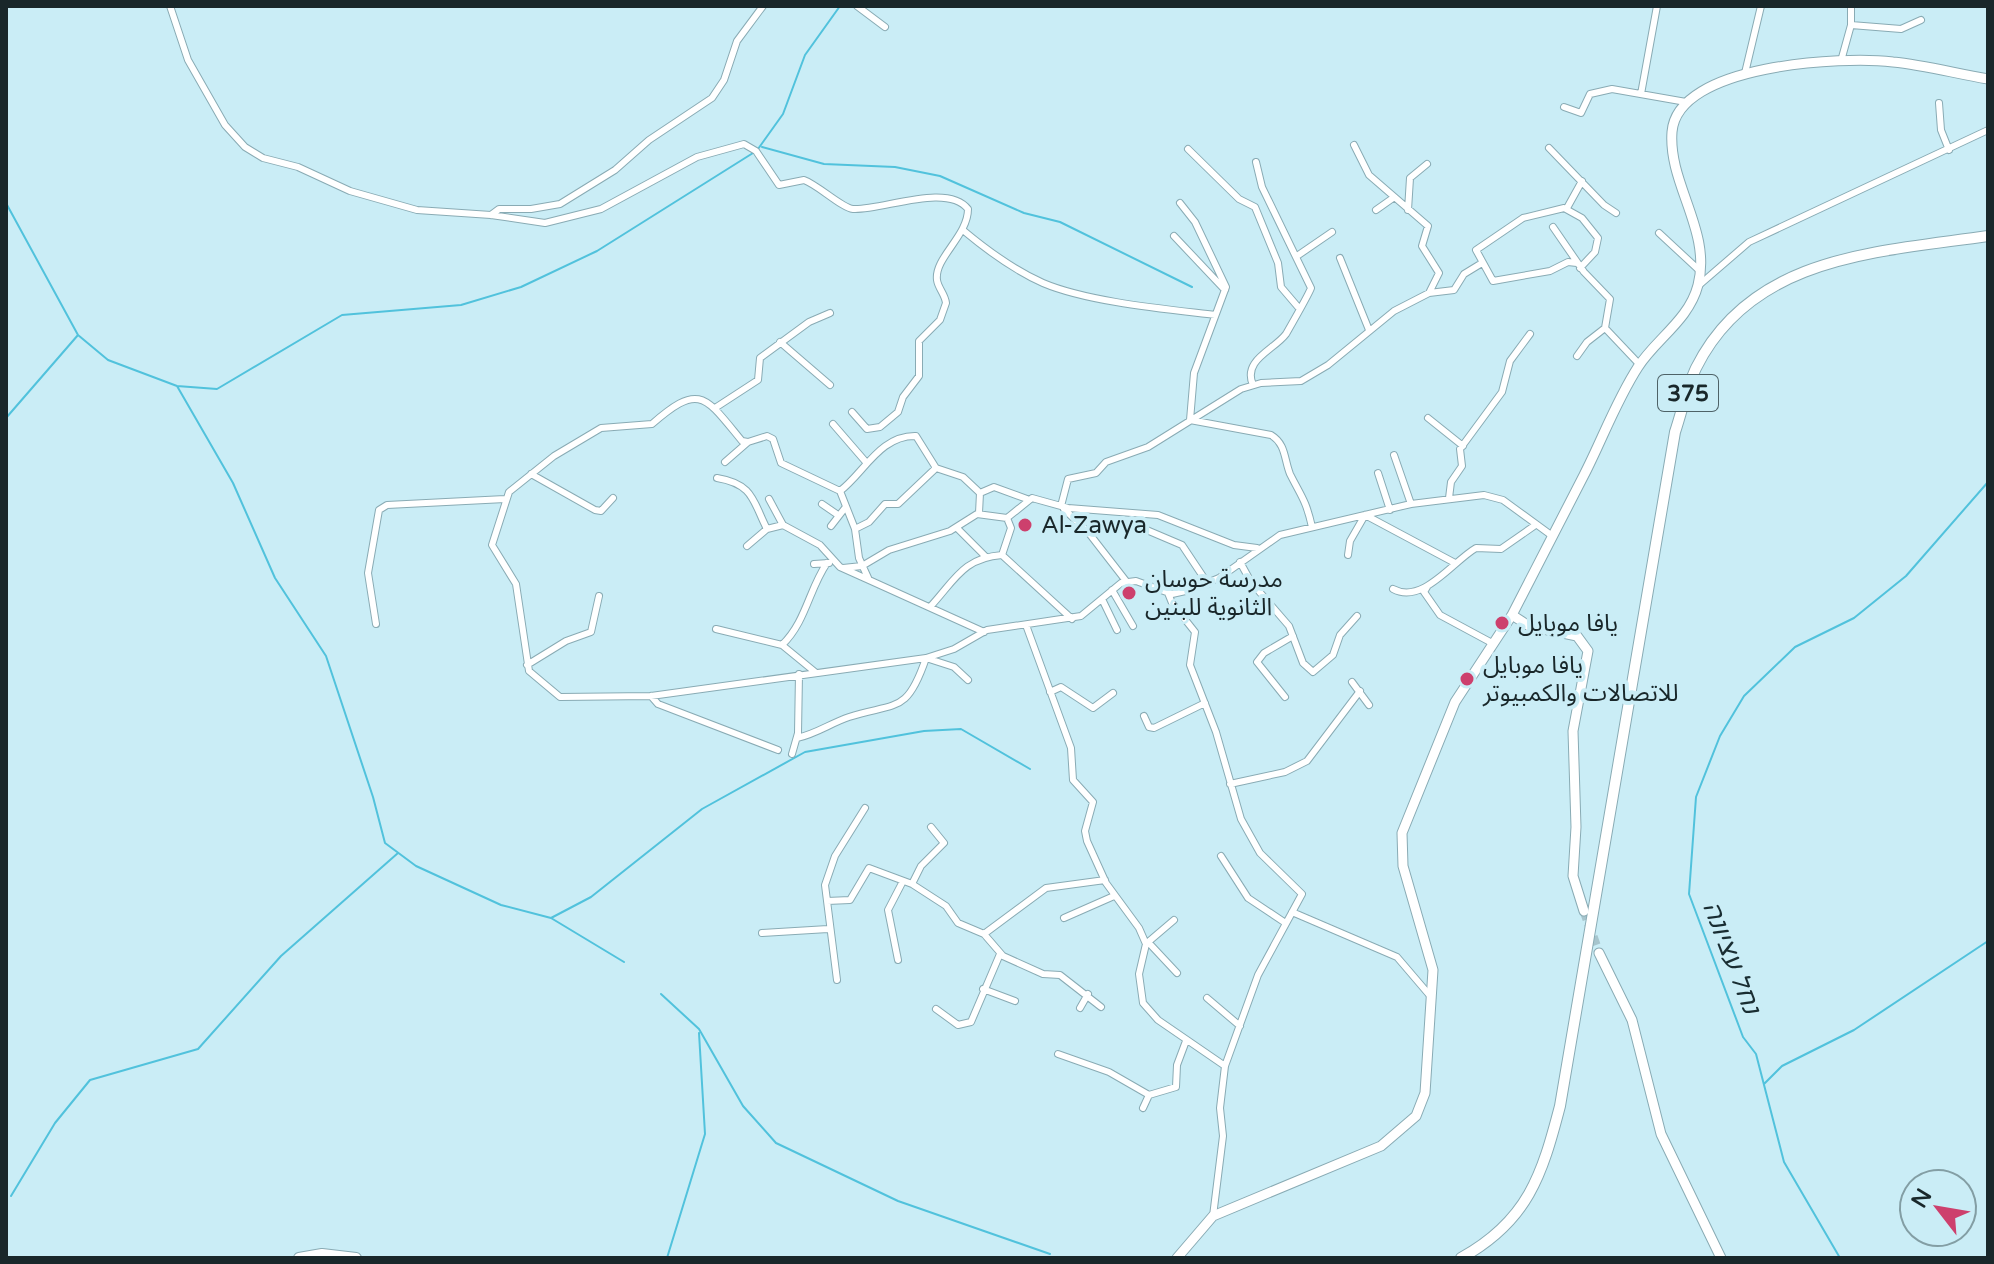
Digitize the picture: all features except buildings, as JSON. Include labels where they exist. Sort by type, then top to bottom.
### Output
[{"type":"main road","points":[[1177,1258],[1213,1216],[1381,1146],[1416,1116],[1425,1093],[1434,999],[1433,970],[1403,866],[1402,833],[1425,782],[1446,720],[1512,615],[1640,365],[1681,318],[1698,286],[1700,271],[1696,230],[1672,150],[1672,128],[1686,102],[1745,73],[1841,61],[1893,62],[1988,79]]},
{"type":"main road","name":"375","points":[[1461,1258],[1513,1221],[1533,1191],[1560,1106],[1675,432],[1696,368],[1737,310],[1764,290],[1791,277],[1829,261],[1988,236]]},
{"type":"main road","points":[[1512,615],[1529,626],[1577,636],[1588,651],[1573,731],[1576,827],[1573,876],[1584,911]]},
{"type":"main road","points":[[1599,953],[1632,1020],[1661,1134],[1721,1258]]},
{"type":"main road","points":[[299,1258],[322,1254],[356,1258]]},
{"type":"street","points":[[170,6],[188,60],[225,125],[245,147],[263,158],[298,167],[350,191],[417,210],[491,215],[545,223],[576,217],[601,209],[697,157],[744,144],[756,151],[779,185],[804,180],[850,209],[940,198],[959,201],[968,209],[964,231],[938,273],[937,282],[946,303],[940,320],[919,341],[919,376],[903,397],[898,412],[880,427],[867,429],[852,412]]},
{"type":"street","points":[[491,215],[499,209],[531,209],[560,204],[615,170],[649,140],[712,98],[724,80],[737,41],[763,6]]},
{"type":"street","points":[[857,6],[885,27]]},
{"type":"street","points":[[1641,94],[1657,6]]},
{"type":"street","points":[[1745,73],[1761,6]]},
{"type":"street","points":[[1841,61],[1851,25],[1851,6]]},
{"type":"street","points":[[1851,25],[1901,29],[1921,20]]},
{"type":"street","points":[[1564,107],[1581,113],[1590,94],[1600,89],[1686,102]]},
{"type":"street","points":[[1939,103],[1941,130],[1949,150]]},
{"type":"street","points":[[1698,286],[1749,242],[1988,130]]},
{"type":"street","points":[[1354,145],[1365,170],[1428,226],[1422,246],[1439,273],[1429,293]]},
{"type":"street","points":[[1549,148],[1604,205],[1616,213]]},
{"type":"street","points":[[1188,149],[1239,199],[1255,207],[1278,263],[1281,287],[1298,307]]},
{"type":"street","points":[[1253,385],[1250,378],[1253,366],[1285,336],[1311,288],[1262,187],[1256,162]]},
{"type":"street","points":[[1408,210],[1410,178],[1427,164]]},
{"type":"street","points":[[1579,266],[1568,262],[1550,271],[1493,281],[1482,263],[1478,247],[1518,221],[1567,208],[1582,181]]},
{"type":"street","points":[[1376,210],[1393,198]]},
{"type":"street","points":[[1180,203],[1195,222],[1219,267],[1225,290],[1194,373],[1190,420]]},
{"type":"street","points":[[1567,208],[1582,218],[1598,238],[1595,252],[1579,266]]},
{"type":"street","points":[[1553,227],[1579,266],[1610,299],[1605,328],[1587,342],[1577,356]]},
{"type":"street","points":[[964,231],[995,255],[1046,284],[1140,307],[1215,315]]},
{"type":"street","points":[[1297,256],[1332,232]]},
{"type":"street","points":[[1659,233],[1700,271]]},
{"type":"street","points":[[1174,236],[1225,290]]},
{"type":"street","points":[[1340,258],[1369,330]]},
{"type":"street","points":[[1061,506],[1068,479],[1096,473],[1106,462],[1148,447],[1253,385],[1301,381],[1328,365],[1394,311],[1429,293],[1454,290],[1464,274],[1482,263]]},
{"type":"street","points":[[715,408],[758,380],[760,358],[780,342],[830,313]]},
{"type":"street","points":[[1605,328],[1640,365]]},
{"type":"street","points":[[1449,498],[1451,482],[1462,466],[1463,446],[1502,392],[1510,361],[1530,334]]},
{"type":"street","points":[[780,342],[830,385]]},
{"type":"street","points":[[748,442],[742,441],[715,408],[696,397],[687,398],[667,409],[652,424],[601,428],[531,474],[505,499],[492,545],[516,584],[527,641],[527,665],[536,681],[560,697],[651,696],[926,658],[954,649],[984,632],[1072,619],[1088,612],[1126,581]]},
{"type":"street","points":[[1428,418],[1463,446]]},
{"type":"street","points":[[1190,420],[1261,433],[1279,440],[1290,474],[1304,495],[1312,527]]},
{"type":"street","points":[[833,424],[865,461]]},
{"type":"street","points":[[880,427],[889,444]]},
{"type":"street","points":[[725,462],[748,442],[767,436],[773,439],[777,458],[784,466],[840,491],[855,529],[862,566],[869,580]]},
{"type":"street","points":[[840,491],[865,461],[889,444],[916,436],[936,468],[963,477],[980,493],[979,513]]},
{"type":"street","points":[[1394,455],[1411,504]]},
{"type":"street","points":[[855,529],[869,522],[885,504],[898,504],[936,468]]},
{"type":"street","points":[[1378,473],[1390,510]]},
{"type":"street","points":[[531,474],[595,510],[601,511],[613,498]]},
{"type":"street","points":[[717,478],[734,482],[753,496],[767,529]]},
{"type":"street","points":[[980,493],[994,487],[1027,499],[1061,506],[1162,516],[1234,545],[1257,548]]},
{"type":"street","points":[[1061,506],[1088,532],[1126,581],[1168,593],[1208,584],[1280,535],[1449,498],[1480,495],[1503,500],[1534,526],[1551,535]]},
{"type":"street","points":[[376,624],[368,573],[379,510],[387,505],[505,499]]},
{"type":"street","points":[[769,499],[783,525],[816,543],[843,568],[984,632]]},
{"type":"street","points":[[1007,518],[1027,499]]},
{"type":"street","points":[[822,504],[838,515]]},
{"type":"street","points":[[831,526],[845,508]]},
{"type":"street","points":[[843,568],[862,566],[889,550],[957,528],[979,513],[1007,518]]},
{"type":"street","points":[[1140,515],[1142,528],[1185,547],[1208,584]]},
{"type":"street","points":[[1348,555],[1350,541],[1365,515]]},
{"type":"street","points":[[1365,515],[1455,563]]},
{"type":"street","points":[[1002,555],[1011,528],[1007,518]]},
{"type":"street","points":[[747,546],[767,529],[783,525]]},
{"type":"street","points":[[1492,643],[1437,613],[1424,592],[1476,548],[1501,549],[1534,526]]},
{"type":"street","points":[[957,528],[985,556]]},
{"type":"street","points":[[930,607],[966,566],[985,556],[1002,555],[1072,619]]},
{"type":"street","points":[[1240,562],[1251,582],[1285,619],[1303,663],[1313,672],[1333,655],[1340,635],[1357,616]]},
{"type":"street","points":[[782,645],[799,626],[817,578],[827,563]]},
{"type":"street","points":[[814,564],[836,563]]},
{"type":"street","points":[[1393,589],[1405,593],[1427,587]]},
{"type":"street","points":[[1112,590],[1133,626]]},
{"type":"street","points":[[1168,593],[1195,632],[1190,665],[1241,819],[1253,843],[1301,890],[1302,897],[1284,922],[1258,975],[1225,1066],[1220,1108],[1223,1136],[1213,1216]]},
{"type":"street","points":[[527,665],[566,641],[591,632],[599,596]]},
{"type":"street","points":[[1102,599],[1117,630]]},
{"type":"street","points":[[1026,625],[1073,755],[1073,780],[1093,802],[1085,835],[1114,896],[1147,943],[1177,973]]},
{"type":"street","points":[[716,629],[782,645],[815,672]]},
{"type":"street","points":[[1285,697],[1257,662],[1264,653],[1293,636]]},
{"type":"street","points":[[926,658],[954,667],[968,680]]},
{"type":"street","points":[[797,738],[850,717],[890,709],[902,703],[919,678],[926,658]]},
{"type":"street","points":[[792,754],[797,738],[799,674]]},
{"type":"street","points":[[1352,682],[1369,705]]},
{"type":"street","points":[[1050,692],[1061,687],[1093,708],[1113,693]]},
{"type":"street","points":[[1230,784],[1285,772],[1307,761],[1360,691]]},
{"type":"street","points":[[651,696],[658,704],[778,750]]},
{"type":"street","points":[[1144,716],[1149,727],[1154,728],[1205,703]]},
{"type":"street","points":[[837,980],[825,888],[829,867],[865,808]]},
{"type":"street","points":[[912,884],[921,866],[944,843],[931,827]]},
{"type":"street","points":[[1221,856],[1248,898],[1284,922]]},
{"type":"street","points":[[827,901],[850,900],[869,868],[902,883],[912,884],[946,906],[958,923],[984,934],[1000,954],[1046,978],[1057,974],[1088,994],[1101,1007]]},
{"type":"street","points":[[984,934],[1046,888],[1105,880]]},
{"type":"street","points":[[898,960],[888,910],[902,883]]},
{"type":"street","points":[[1064,918],[1114,896]]},
{"type":"street","points":[[1292,912],[1397,957],[1434,999]]},
{"type":"street","points":[[1174,920],[1147,943],[1139,974],[1143,1003],[1158,1020],[1225,1066]]},
{"type":"street","points":[[762,933],[828,929]]},
{"type":"street","points":[[936,1009],[947,1020],[966,1025],[972,1019],[1000,954]]},
{"type":"street","points":[[983,989],[1015,1001]]},
{"type":"street","points":[[1080,1008],[1088,994]]},
{"type":"street","points":[[1207,998],[1240,1026]]},
{"type":"street","points":[[1058,1054],[1109,1072],[1149,1095],[1176,1087],[1177,1065],[1186,1041]]},
{"type":"street","points":[[1143,1108],[1149,1095]]},
{"type":"waterway","points":[[758,149],[783,114],[805,55],[840,6]]},
{"type":"waterway","points":[[762,147],[824,164],[895,167],[940,176],[1024,213],[1060,222],[1192,287]]},
{"type":"waterway","points":[[6,203],[78,335],[108,360],[177,386],[217,389],[342,315],[461,305],[521,287],[597,251],[753,153]]},
{"type":"waterway","points":[[6,418],[78,335]]},
{"type":"waterway","points":[[177,386],[233,483],[275,578],[326,656],[385,843],[416,866],[501,905],[551,918],[624,962]]},
{"type":"waterway","name":"נחל עציונה","points":[[1840,1258],[1784,1162],[1756,1054],[1743,1037],[1689,894],[1696,797],[1720,736],[1744,696],[1795,647],[1854,618],[1906,576],[1988,482]]},
{"type":"waterway","points":[[551,918],[591,897],[702,809],[805,752],[924,731],[961,729],[1030,769]]},
{"type":"waterway","points":[[11,1196],[55,1123],[90,1080],[198,1049],[281,956],[398,853]]},
{"type":"waterway","points":[[1764,1084],[1782,1066],[1854,1030],[1988,941]]},
{"type":"waterway","points":[[661,994],[699,1029],[743,1106],[776,1143],[898,1201],[1050,1254]]},
{"type":"waterway","points":[[667,1258],[705,1134],[699,1033]]},
{"type":"tunnel","points":[[1584,911],[1599,953]]},
{"type":"place","name":"Al-Zawya","points":[[1025,525]]},
{"type":"place","name":"مدرسة حوسان الثانوية للبنين","points":[[1129,593]]},
{"type":"place","name":"يافا موبايل","points":[[1502,623]]},
{"type":"place","name":"يافا موبايل للاتصالات والكمبيوتر","points":[[1467,679]]}]
